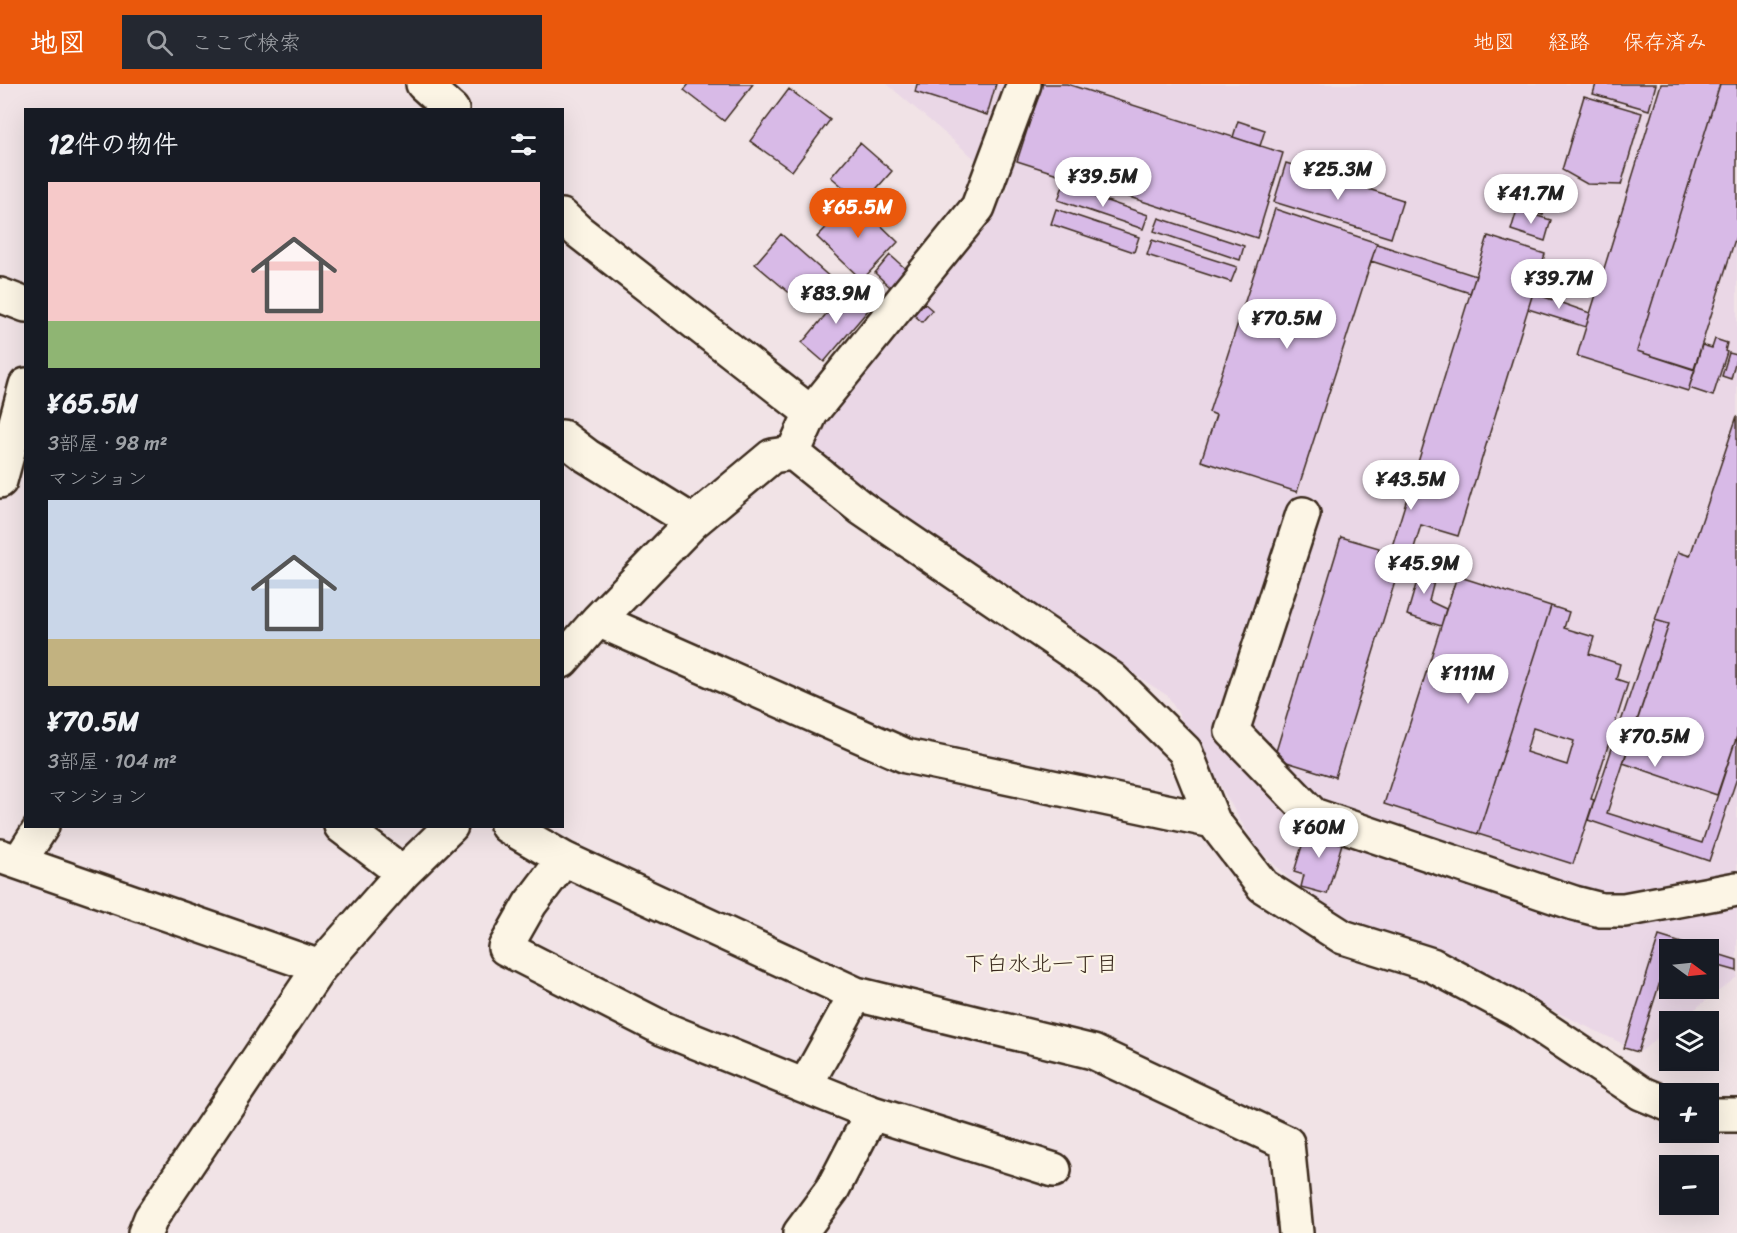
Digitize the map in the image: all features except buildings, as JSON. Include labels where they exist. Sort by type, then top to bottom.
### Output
[{"type":"street","points":[[793,453],[811,413],[978,207],[1024,84]]},
{"type":"street","points":[[568,231],[811,413]]},
{"type":"street","points":[[0,295],[24,303]]},
{"type":"street","points":[[24,392],[0,482],[24,484]]},
{"type":"street","points":[[564,439],[587,456],[693,522]]},
{"type":"street","points":[[564,659],[598,620],[693,522],[772,456],[793,453],[861,508],[1112,679],[1185,751],[1213,821],[1263,886],[1343,937],[1432,965],[1518,1011],[1641,1093],[1659,1100]]},
{"type":"street","points":[[1303,514],[1232,731],[1313,815],[1574,903],[1601,910],[1624,910],[1737,889]]},
{"type":"street","points":[[598,620],[906,756],[1213,821]]},
{"type":"street","points":[[40,828],[10,859],[320,967]]},
{"type":"street","points":[[344,828],[403,873]]},
{"type":"street","points":[[145,1233],[151,1218],[320,967],[403,873],[449,828]]},
{"type":"street","points":[[510,828],[564,859],[856,994],[1093,1052],[1287,1143],[1296,1233]]},
{"type":"street","points":[[564,859],[530,904],[505,948],[664,1029],[872,1113],[1054,1170]]},
{"type":"street","points":[[805,1086],[856,994]]},
{"type":"street","points":[[800,1233],[832,1190],[872,1113]]},
{"type":"street","points":[[1719,1114],[1737,1115]]},
{"type":"shaded area","points":[[887,84],[1737,84],[1737,977],[1719,991],[1719,939],[1659,939],[1659,999],[1708,999],[1692,1011],[1659,1011],[1659,1037],[1640,1052],[1414,944],[1328,916],[1256,847],[1168,696],[816,466],[809,431],[1009,188]]},
{"type":"district","name":"下白水北一丁目","points":[[1041,963]]}]
